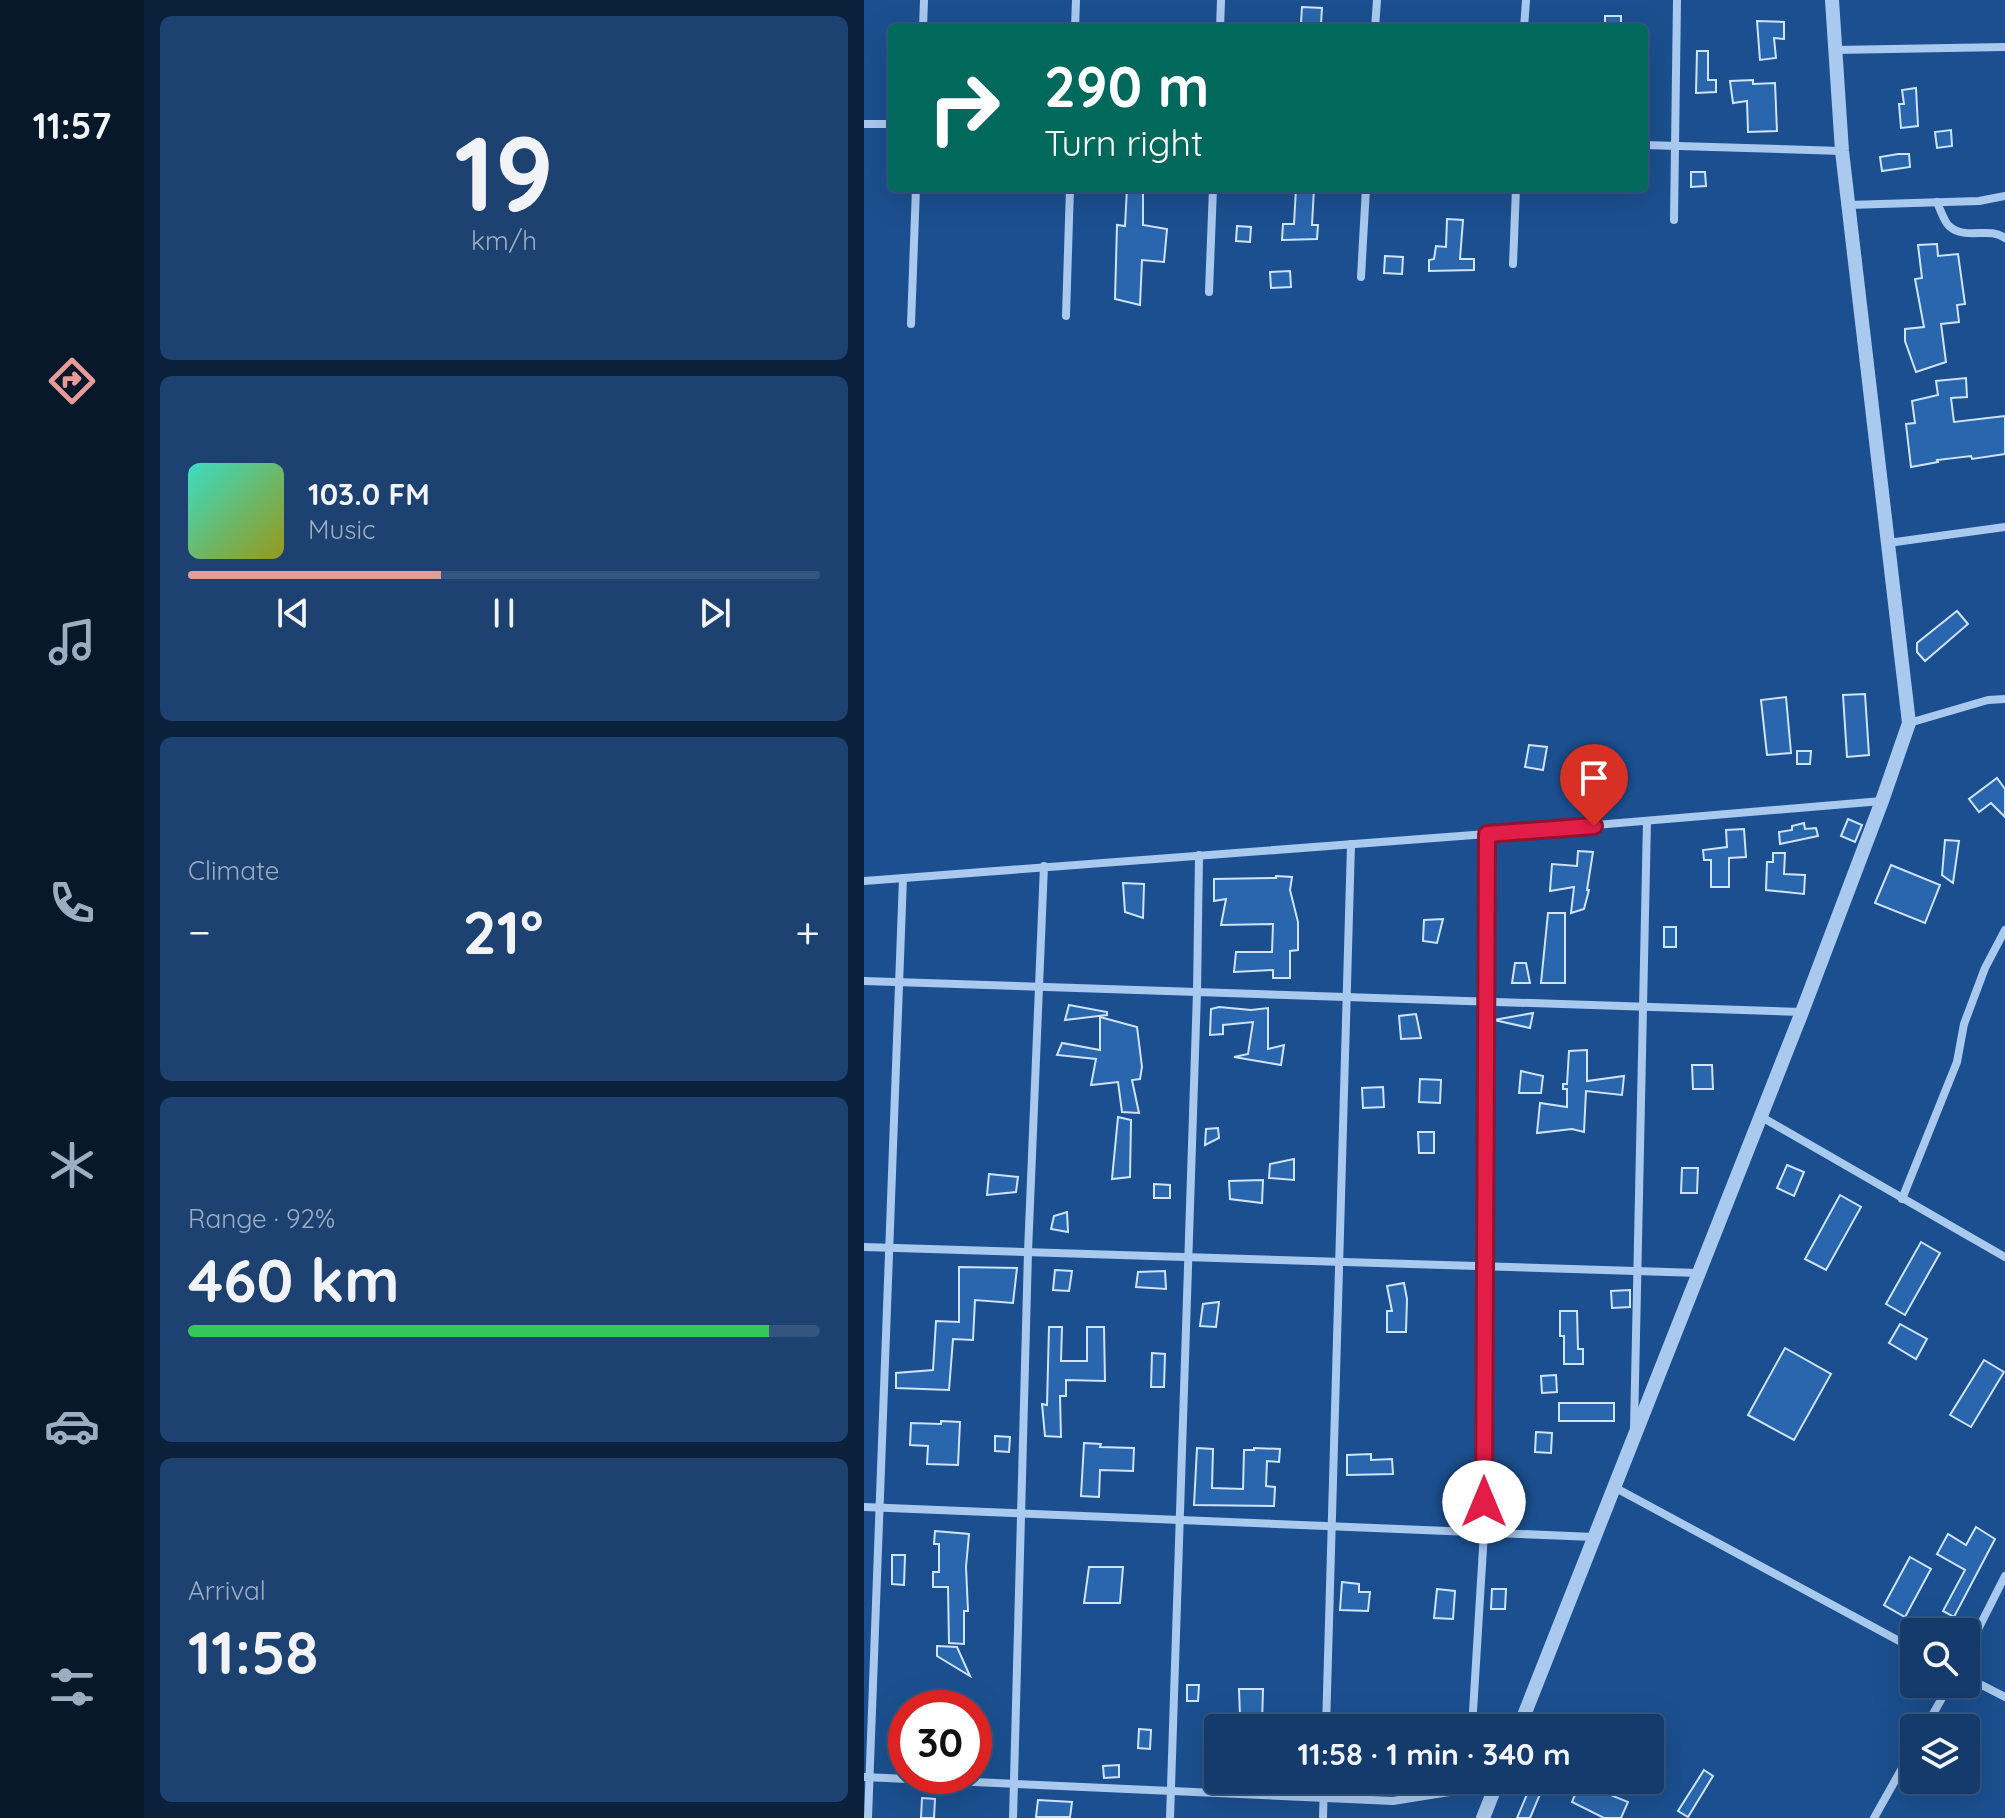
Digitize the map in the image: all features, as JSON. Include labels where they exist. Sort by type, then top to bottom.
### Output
[{"type":"street","points":[[923,24],[924,0]]},
{"type":"street","points":[[1075,24],[1076,0]]},
{"type":"street","points":[[1220,24],[1221,0]]},
{"type":"street","points":[[1375,24],[1377,0]]},
{"type":"street","points":[[1524,24],[1526,0]]},
{"type":"street","points":[[1674,220],[1677,0]]},
{"type":"street","points":[[1524,1714],[1802,1012],[1909,723],[1842,151],[1832,0]]},
{"type":"street","points":[[1835,50],[2005,47]]},
{"type":"street","points":[[864,124],[888,124]]},
{"type":"street","points":[[1648,145],[1842,151]]},
{"type":"street","points":[[911,324],[916,192]]},
{"type":"street","points":[[1066,316],[1070,192]]},
{"type":"street","points":[[1209,292],[1213,192]]},
{"type":"street","points":[[1361,277],[1366,192]]},
{"type":"street","points":[[1513,264],[1516,192]]},
{"type":"street","points":[[1848,205],[1979,201],[2005,196]]},
{"type":"street","points":[[1937,202],[1948,225],[1966,234],[1999,234],[2005,238]]},
{"type":"street","points":[[1888,543],[2005,527]]},
{"type":"street","points":[[1909,723],[1988,700],[2005,699]]},
{"type":"street","points":[[864,881],[1882,801]]},
{"type":"street","points":[[1633,1438],[1647,821]]},
{"type":"street","points":[[1473,1714],[1484,1532],[1487,834]]},
{"type":"street","points":[[1326,1714],[1351,844]]},
{"type":"street","points":[[1170,1818],[1199,855]]},
{"type":"street","points":[[1013,1818],[1028,1252],[1044,866]]},
{"type":"street","points":[[868,1818],[867,1778],[903,878]]},
{"type":"street","points":[[1902,1199],[1957,1062],[1964,1024],[1985,968],[2005,930]]},
{"type":"street","points":[[864,981],[1802,1012]]},
{"type":"street","points":[[1760,1116],[1902,1199],[2003,1253]]},
{"type":"street","points":[[864,1247],[1699,1273]]},
{"type":"street","points":[[1614,1487],[1900,1641]]},
{"type":"street","points":[[864,1507],[1594,1537]]},
{"type":"street","points":[[1980,1625],[2005,1576]]},
{"type":"street","points":[[1980,1684],[2005,1697]]},
{"type":"street","points":[[1874,1818],[1900,1772]]},
{"type":"street","points":[[867,1778],[1393,1801],[1426,1794]]},
{"type":"street","points":[[1483,1818],[1492,1794]]},
{"type":"street","points":[[1323,1818],[1324,1797]]},
{"type":"building","points":[[1302,7],[1322,8],[1321,24],[1301,23]]},
{"type":"building","points":[[1605,16],[1621,16],[1621,24],[1605,24]]},
{"type":"building","points":[[1757,21],[1784,22],[1784,39],[1774,38],[1776,58],[1760,60]]},
{"type":"building","points":[[1697,51],[1708,51],[1708,80],[1716,80],[1716,92],[1696,93]]},
{"type":"building","points":[[1753,80],[1753,84],[1775,83],[1777,131],[1748,132],[1747,101],[1733,103],[1730,81]]},
{"type":"building","points":[[1916,88],[1918,126],[1901,128],[1899,104],[1904,104],[1902,90]]},
{"type":"building","points":[[1951,130],[1952,146],[1937,148],[1935,132]]},
{"type":"building","points":[[1909,154],[1910,167],[1882,171],[1880,157]]},
{"type":"building","points":[[1691,172],[1705,172],[1706,186],[1691,187]]},
{"type":"building","points":[[1127,192],[1143,192],[1143,225],[1167,229],[1164,262],[1142,260],[1140,305],[1115,299],[1117,225],[1125,226]]},
{"type":"building","points":[[1296,192],[1314,192],[1312,225],[1318,225],[1317,239],[1282,240],[1283,224],[1294,224]]},
{"type":"building","points":[[1447,219],[1463,220],[1460,259],[1474,259],[1474,270],[1429,271],[1429,260],[1434,259],[1436,246],[1446,247]]},
{"type":"building","points":[[1237,226],[1251,227],[1250,242],[1236,241]]},
{"type":"building","points":[[1937,244],[1938,256],[1958,254],[1965,304],[1957,305],[1959,322],[1941,324],[1946,362],[1916,372],[1905,341],[1905,329],[1924,327],[1915,279],[1922,278],[1918,245]]},
{"type":"building","points":[[1385,256],[1403,257],[1402,274],[1384,273]]},
{"type":"building","points":[[1290,271],[1291,287],[1271,288],[1270,272]]},
{"type":"building","points":[[1966,378],[1967,397],[1951,398],[1954,422],[2005,416],[2005,454],[1937,460],[1911,467],[1906,424],[1915,423],[1912,401],[1938,395],[1936,381]]},
{"type":"building","points":[[1957,611],[1968,624],[1925,661],[1917,652],[1917,643]]},
{"type":"building","points":[[1865,694],[1869,755],[1847,757],[1843,695]]},
{"type":"building","points":[[1786,697],[1791,753],[1767,755],[1761,700]]},
{"type":"building","points":[[1529,745],[1547,747],[1543,770],[1525,767]]},
{"type":"building","points":[[1797,751],[1811,751],[1810,764],[1797,764]]},
{"type":"building","points":[[1997,778],[2005,789],[2005,817],[1991,803],[1979,812],[1969,799]]},
{"type":"building","points":[[1848,819],[1862,825],[1855,842],[1841,836]]},
{"type":"building","points":[[1804,823],[1805,829],[1816,828],[1818,836],[1780,844],[1779,832],[1792,830],[1792,826]]},
{"type":"building","points":[[1744,829],[1746,857],[1729,858],[1729,887],[1711,887],[1711,860],[1704,860],[1703,850],[1727,847],[1726,830]]},
{"type":"building","points":[[1945,840],[1959,841],[1953,883],[1942,875]]},
{"type":"building","points":[[1578,851],[1593,852],[1589,890],[1584,909],[1571,913],[1574,887],[1550,891],[1552,864],[1577,866]]},
{"type":"building","points":[[1773,853],[1785,853],[1784,874],[1805,875],[1804,894],[1766,890],[1767,862],[1773,862]]},
{"type":"building","points":[[1891,865],[1940,885],[1925,923],[1875,903]]},
{"type":"building","points":[[1292,877],[1290,890],[1298,922],[1298,950],[1290,951],[1290,978],[1273,978],[1273,970],[1234,972],[1236,952],[1272,952],[1273,924],[1221,925],[1226,899],[1214,901],[1214,879]]},
{"type":"building","points":[[1123,883],[1144,884],[1143,918],[1125,912]]},
{"type":"building","points":[[1548,913],[1565,913],[1565,983],[1541,983]]},
{"type":"building","points":[[1443,919],[1437,943],[1423,941],[1424,920]]},
{"type":"building","points":[[1664,927],[1676,927],[1676,947],[1664,947]]},
{"type":"building","points":[[1515,963],[1526,963],[1530,983],[1512,983]]},
{"type":"building","points":[[1069,1005],[1107,1012],[1107,1015],[1065,1020]]},
{"type":"building","points":[[1268,1008],[1268,1049],[1284,1045],[1281,1065],[1234,1057],[1248,1054],[1253,1022],[1223,1025],[1223,1034],[1210,1035],[1211,1009]]},
{"type":"building","points":[[1533,1013],[1530,1028],[1494,1020]]},
{"type":"building","points":[[1416,1014],[1421,1038],[1401,1039],[1399,1016]]},
{"type":"building","points":[[1100,1017],[1137,1027],[1142,1067],[1140,1079],[1132,1080],[1139,1113],[1122,1112],[1118,1082],[1091,1085],[1096,1059],[1057,1055],[1062,1043],[1100,1050]]},
{"type":"building","points":[[1587,1050],[1587,1081],[1624,1076],[1622,1095],[1586,1091],[1584,1132],[1572,1129],[1537,1133],[1540,1103],[1567,1107],[1567,1089],[1563,1089],[1563,1084],[1567,1084],[1569,1051]]},
{"type":"building","points":[[1692,1065],[1712,1065],[1713,1089],[1693,1089]]},
{"type":"building","points":[[1521,1071],[1543,1076],[1541,1093],[1519,1093]]},
{"type":"building","points":[[1420,1079],[1441,1080],[1440,1103],[1419,1102]]},
{"type":"building","points":[[1383,1087],[1384,1107],[1363,1108],[1362,1088]]},
{"type":"building","points":[[1118,1117],[1131,1120],[1130,1177],[1112,1179]]},
{"type":"building","points":[[1218,1128],[1219,1138],[1205,1145],[1206,1129]]},
{"type":"building","points":[[1418,1132],[1434,1132],[1434,1153],[1419,1153]]},
{"type":"building","points":[[1294,1159],[1294,1180],[1269,1178],[1270,1164]]},
{"type":"building","points":[[1787,1165],[1804,1172],[1794,1196],[1777,1188]]},
{"type":"building","points":[[1682,1168],[1698,1168],[1697,1193],[1681,1193]]},
{"type":"building","points":[[989,1174],[1018,1177],[1016,1192],[987,1195]]},
{"type":"building","points":[[1263,1180],[1262,1203],[1230,1199],[1229,1181]]},
{"type":"building","points":[[1154,1184],[1170,1185],[1170,1198],[1154,1198]]},
{"type":"building","points":[[1840,1195],[1861,1207],[1826,1270],[1805,1259]]},
{"type":"building","points":[[1067,1212],[1068,1232],[1051,1229],[1054,1216]]},
{"type":"building","points":[[1921,1242],[1940,1253],[1905,1315],[1886,1304]]},
{"type":"building","points":[[959,1267],[1017,1268],[1013,1303],[975,1300],[973,1340],[953,1339],[949,1390],[896,1388],[896,1373],[933,1370],[936,1321],[959,1322]]},
{"type":"building","points":[[1055,1270],[1072,1271],[1069,1291],[1053,1290]]},
{"type":"building","points":[[1165,1271],[1166,1289],[1136,1287],[1138,1272]]},
{"type":"building","points":[[1404,1283],[1406,1332],[1387,1332],[1387,1311],[1392,1311],[1387,1286]]},
{"type":"building","points":[[1630,1290],[1630,1307],[1612,1308],[1611,1291]]},
{"type":"building","points":[[1219,1302],[1216,1327],[1200,1326],[1203,1304]]},
{"type":"building","points":[[1560,1311],[1577,1311],[1578,1349],[1583,1349],[1583,1364],[1564,1364]]},
{"type":"building","points":[[1900,1324],[1927,1339],[1916,1359],[1889,1343]]},
{"type":"building","points":[[1049,1327],[1062,1327],[1061,1361],[1087,1361],[1087,1327],[1104,1327],[1105,1381],[1066,1380],[1066,1396],[1060,1396],[1061,1437],[1045,1436],[1042,1404],[1047,1405]]},
{"type":"building","points":[[1785,1348],[1831,1374],[1794,1440],[1748,1415]]},
{"type":"building","points":[[1152,1353],[1165,1354],[1164,1387],[1151,1387]]},
{"type":"building","points":[[1984,1360],[2004,1372],[1971,1427],[1950,1415]]},
{"type":"building","points":[[1556,1375],[1557,1392],[1542,1393],[1541,1376]]},
{"type":"building","points":[[1559,1403],[1614,1403],[1614,1421],[1559,1421]]},
{"type":"building","points":[[941,1421],[960,1422],[958,1465],[927,1464],[928,1446],[910,1445],[911,1423],[941,1424]]},
{"type":"building","points":[[1536,1432],[1552,1433],[1551,1453],[1535,1452]]},
{"type":"building","points":[[995,1436],[1010,1437],[1009,1452],[995,1451]]},
{"type":"building","points":[[1084,1443],[1134,1448],[1133,1471],[1100,1470],[1099,1497],[1081,1496]]},
{"type":"building","points":[[1197,1448],[1213,1449],[1212,1488],[1243,1489],[1244,1450],[1280,1449],[1279,1462],[1267,1461],[1266,1486],[1275,1487],[1274,1506],[1194,1505]]},
{"type":"building","points":[[1371,1454],[1371,1460],[1392,1459],[1393,1474],[1347,1475],[1347,1455]]},
{"type":"building","points":[[1976,1527],[1995,1539],[1954,1617],[1943,1611],[1965,1570],[1937,1554],[1948,1534],[1966,1545]]},
{"type":"building","points":[[935,1531],[969,1534],[966,1567],[968,1611],[964,1611],[964,1644],[949,1643],[948,1587],[933,1587],[933,1572],[939,1572],[939,1544],[934,1544]]},
{"type":"building","points":[[892,1555],[905,1555],[904,1585],[892,1584]]},
{"type":"building","points":[[1910,1557],[1931,1569],[1905,1617],[1884,1605]]},
{"type":"building","points":[[1089,1567],[1123,1567],[1120,1603],[1084,1603]]},
{"type":"building","points":[[1342,1582],[1359,1584],[1359,1592],[1370,1592],[1368,1611],[1340,1610]]},
{"type":"building","points":[[1437,1589],[1455,1591],[1453,1619],[1434,1618]]},
{"type":"building","points":[[1492,1589],[1506,1589],[1505,1609],[1491,1609]]},
{"type":"building","points":[[937,1646],[957,1647],[970,1676],[937,1656]]},
{"type":"building","points":[[1187,1685],[1199,1685],[1198,1701],[1187,1701]]},
{"type":"building","points":[[1239,1689],[1263,1689],[1262,1714],[1240,1714]]},
{"type":"building","points":[[1139,1729],[1151,1730],[1150,1749],[1138,1748]]},
{"type":"building","points":[[1119,1765],[1119,1777],[1104,1778],[1103,1766]]},
{"type":"building","points":[[1704,1770],[1713,1776],[1688,1817],[1678,1811]]},
{"type":"building","points":[[1527,1794],[1540,1794],[1530,1818],[1517,1818]]},
{"type":"building","points":[[1575,1794],[1608,1794],[1628,1802],[1621,1818],[1604,1818],[1572,1802]]},
{"type":"building","points":[[922,1798],[935,1799],[934,1818],[921,1818]]},
{"type":"building","points":[[1038,1800],[1072,1802],[1070,1817],[1036,1817]]},
{"type":"route","points":[[1484,1502],[1487,834],[1594,826]]}]
